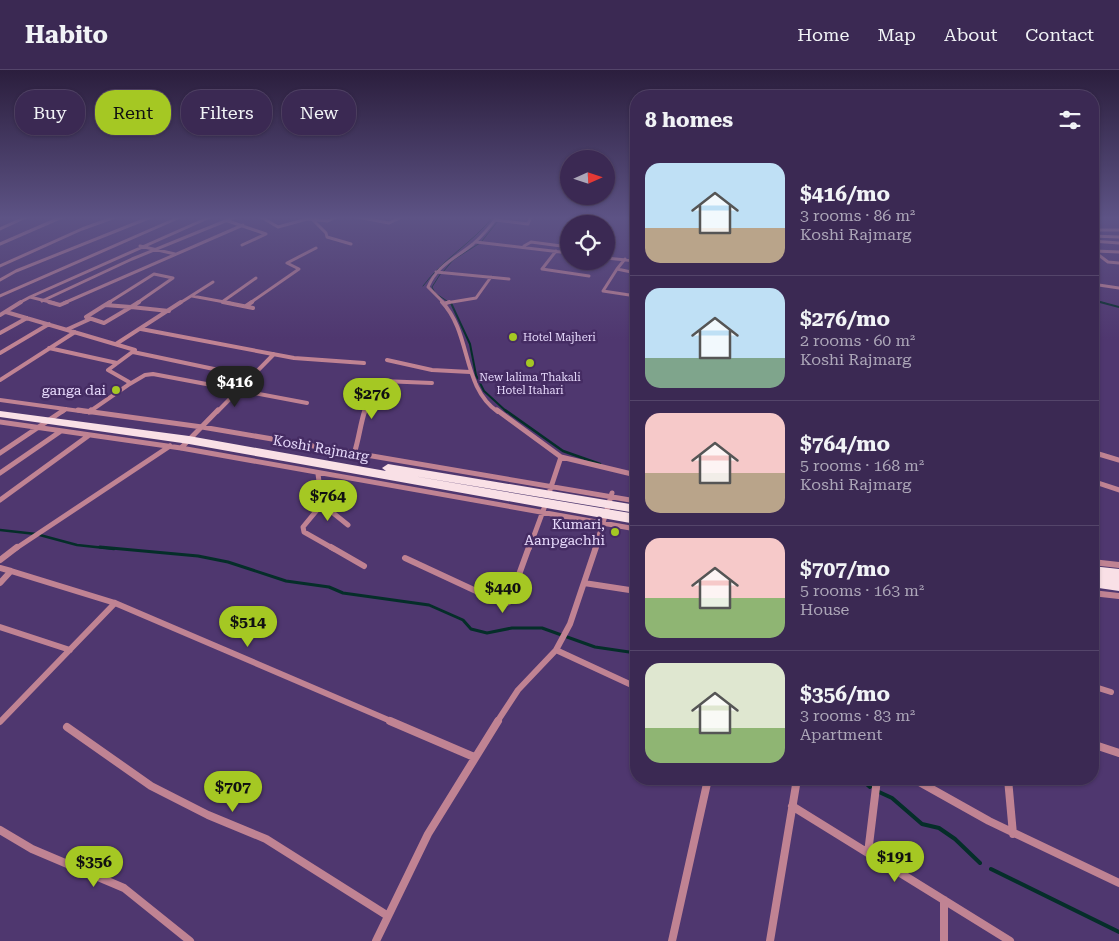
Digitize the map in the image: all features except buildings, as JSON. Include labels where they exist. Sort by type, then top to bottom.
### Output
[{"type":"main road","name":"Koshi Rajmarg","points":[[0,406],[192,437],[547,501],[630,509]]},
{"type":"main road","name":"Koshi Rajmarg","points":[[0,414],[58,415]]},
{"type":"main road","name":"Koshi Rajmarg","points":[[609,507],[630,516]]},
{"type":"main road","points":[[1099,572],[1119,574]]},
{"type":"main road","points":[[1099,582],[1119,585]]},
{"type":"street","points":[[0,266],[18,258]]},
{"type":"street","points":[[0,280],[16,271],[50,258]]},
{"type":"street","points":[[0,296],[86,258]]},
{"type":"street","points":[[0,315],[30,297],[111,258]]},
{"type":"street","points":[[127,258],[132,259]]},
{"type":"street","points":[[42,301],[135,258]]},
{"type":"street","points":[[30,297],[60,305],[168,258]]},
{"type":"street","points":[[246,306],[299,269],[287,263],[298,258]]},
{"type":"street","points":[[452,258],[436,272],[428,287],[444,304],[463,339],[470,372],[482,397],[493,408],[561,457],[630,474]]},
{"type":"street","points":[[551,258],[542,269],[589,276]]},
{"type":"street","points":[[619,258],[630,260]]},
{"type":"street","points":[[1103,258],[1108,262],[1119,263]]},
{"type":"street","points":[[625,259],[603,291],[630,295]]},
{"type":"street","points":[[617,269],[630,272]]},
{"type":"street","points":[[79,272],[96,276]]},
{"type":"street","points":[[436,272],[509,279]]},
{"type":"street","points":[[154,274],[173,278],[132,307],[104,323],[86,317],[105,305],[154,274]]},
{"type":"street","points":[[444,304],[476,298],[491,277]]},
{"type":"street","points":[[222,302],[256,278]]},
{"type":"street","points":[[116,344],[213,282]]},
{"type":"street","points":[[1099,285],[1119,288]]},
{"type":"street","points":[[192,296],[252,308]]},
{"type":"street","points":[[105,305],[170,311]]},
{"type":"street","points":[[6,312],[134,349],[133,352]]},
{"type":"street","points":[[0,333],[27,318]]},
{"type":"street","points":[[67,330],[90,319]]},
{"type":"street","points":[[0,353],[49,324]]},
{"type":"street","points":[[141,329],[274,354],[364,363]]},
{"type":"street","points":[[0,380],[75,332]]},
{"type":"street","points":[[49,348],[116,363]]},
{"type":"street","points":[[128,385],[129,382],[109,371],[116,363],[133,352],[204,365],[252,377]]},
{"type":"street","points":[[0,560],[39,531],[170,446],[192,437],[274,354]]},
{"type":"street","points":[[387,360],[432,370],[470,372]]},
{"type":"street","points":[[0,374],[7,375]]},
{"type":"street","points":[[89,412],[128,385],[146,375],[153,374],[307,403]]},
{"type":"street","points":[[354,454],[361,432],[360,424],[370,399],[382,381],[432,383]]},
{"type":"street","points":[[0,400],[58,415],[89,412],[192,437],[318,474],[609,507],[630,502]]},
{"type":"street","points":[[0,454],[58,415]]},
{"type":"street","points":[[0,422],[170,446]]},
{"type":"street","points":[[0,473],[62,431]]},
{"type":"street","points":[[0,500],[22,482],[89,436]]},
{"type":"street","points":[[192,437],[354,454],[547,501]]},
{"type":"street","points":[[1099,454],[1119,460]]},
{"type":"street","points":[[405,558],[504,604],[509,602],[547,501],[561,457]]},
{"type":"street","points":[[318,474],[322,504],[348,525]]},
{"type":"street","points":[[1099,483],[1119,490]]},
{"type":"street","points":[[322,504],[303,528],[304,532],[364,566]]},
{"type":"street","points":[[609,507],[630,524]]},
{"type":"street","points":[[376,941],[428,834],[474,757],[518,690],[556,650],[566,630],[584,583],[609,507]]},
{"type":"street","points":[[1099,563],[1119,566]]},
{"type":"street","points":[[0,568],[116,603],[474,757]]},
{"type":"street","points":[[0,583],[11,571]]},
{"type":"street","points":[[584,583],[630,591]]},
{"type":"street","points":[[1099,594],[1119,596]]},
{"type":"street","points":[[0,722],[116,603]]},
{"type":"street","points":[[0,627],[70,650]]},
{"type":"street","points":[[556,650],[630,684]]},
{"type":"street","points":[[1099,688],[1111,692]]},
{"type":"street","points":[[66,727],[151,786],[208,815],[266,839],[388,916]]},
{"type":"street","points":[[1099,746],[1119,753]]},
{"type":"street","points":[[672,941],[707,785]]},
{"type":"street","points":[[770,941],[796,785]]},
{"type":"street","points":[[868,853],[876,785]]},
{"type":"street","points":[[924,785],[953,803],[1012,834],[1119,883]]},
{"type":"street","points":[[1008,785],[1012,834]]},
{"type":"street","points":[[792,806],[1010,941]]},
{"type":"street","points":[[0,830],[32,850],[124,888],[189,941]]},
{"type":"street","points":[[944,900],[944,941]]},
{"type":"waterway","points":[[423,286],[450,258]]},
{"type":"waterway","points":[[443,272],[457,258]]},
{"type":"waterway","points":[[441,273],[432,287],[435,293],[447,301]]},
{"type":"waterway","points":[[1099,302],[1105,303]]},
{"type":"waterway","points":[[1100,302],[1119,307]]},
{"type":"waterway","points":[[451,303],[470,344],[476,375],[484,391],[507,412]]},
{"type":"waterway","points":[[505,410],[563,451],[600,464]]},
{"type":"waterway","points":[[0,530],[36,534],[77,545],[114,549]]},
{"type":"waterway","points":[[100,547],[198,556],[228,562],[286,581],[329,587],[343,593],[429,605],[463,620],[471,629],[487,633],[512,628],[542,628],[595,647],[630,652]]},
{"type":"waterway","points":[[879,792],[892,798],[922,824],[939,828],[955,839],[980,863]]},
{"type":"waterway","points":[[991,869],[1119,932]]},
{"type":"place","name":"Hotel Majheri","points":[[513,337]]},
{"type":"place","name":"New lalima Thakali Hotel Itahari","points":[[530,363]]},
{"type":"place","name":"ganga dai","points":[[116,390]]},
{"type":"place","name":"Kumari, Aanpgachhi","points":[[615,532]]}]
